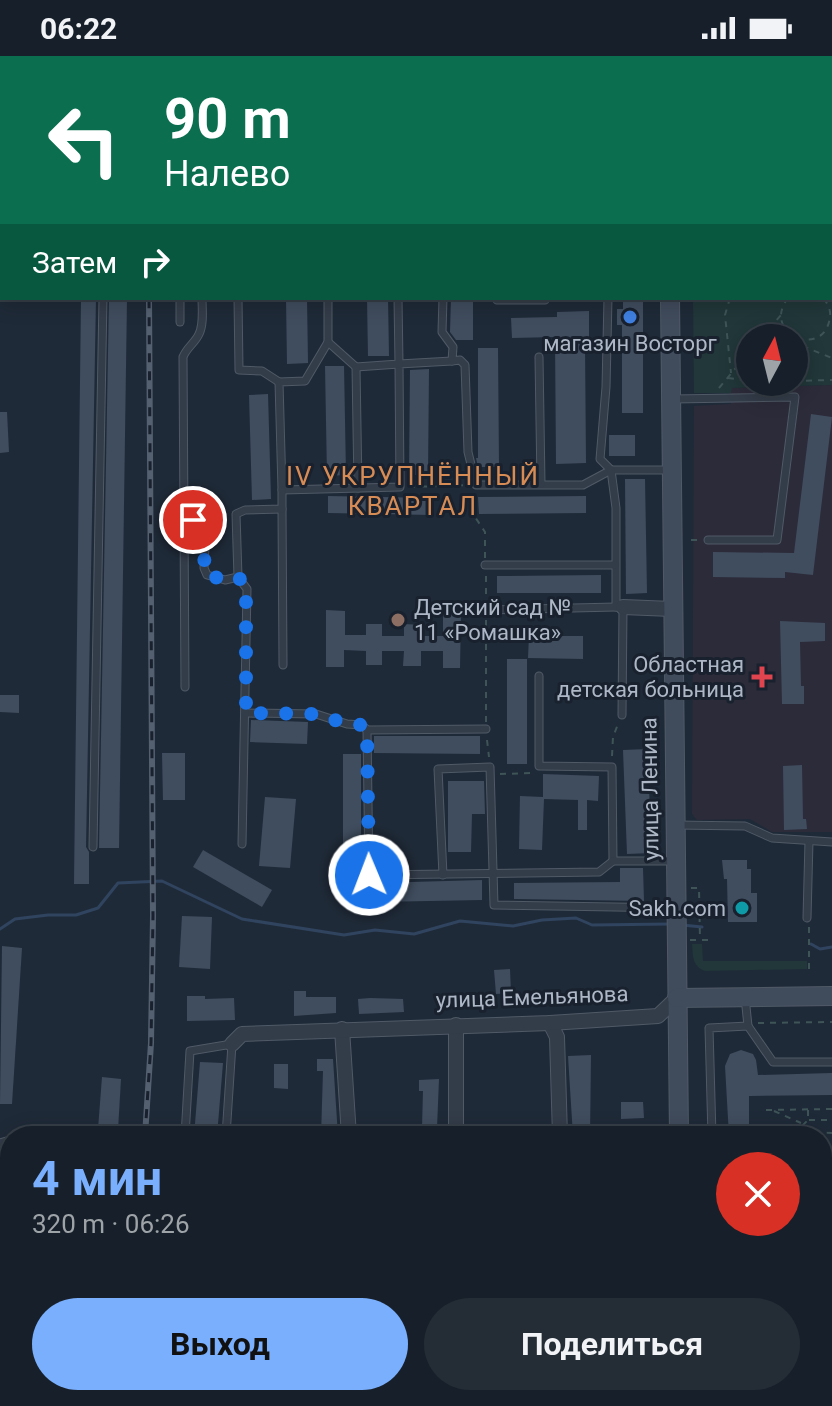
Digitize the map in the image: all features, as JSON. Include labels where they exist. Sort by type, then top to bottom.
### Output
[{"type":"main road","name":"улица Ленина","points":[[670,300],[675,912],[682,938],[677,998],[679,1126]]},
{"type":"main road","name":"улица Емельянова","points":[[677,998],[832,996]]},
{"type":"street","points":[[620,607],[672,609]]},
{"type":"street","name":"улица Емельянова","points":[[232,1044],[242,1034],[658,1016],[677,998]]},
{"type":"street","points":[[550,1023],[557,1037],[560,1126]]},
{"type":"street","points":[[456,1025],[456,1126]]},
{"type":"street","points":[[342,1029],[348,1126]]},
{"type":"lane","points":[[93,847],[103,300]]},
{"type":"lane","points":[[180,300],[180,322]]},
{"type":"lane","points":[[185,687],[183,357],[202,328],[202,300]]},
{"type":"lane","points":[[238,300],[239,370],[262,371],[279,382],[305,381],[328,342],[328,300]]},
{"type":"lane","points":[[282,490],[400,487],[398,300]]},
{"type":"lane","points":[[443,300],[442,332],[453,347],[452,361]]},
{"type":"lane","points":[[497,300],[545,300]]},
{"type":"lane","points":[[608,300],[600,459],[611,470],[616,508],[615,565],[620,607],[622,715]]},
{"type":"lane","points":[[328,342],[356,367],[460,360],[465,365],[468,452],[476,485],[583,485],[611,470],[671,470]]},
{"type":"lane","points":[[539,357],[541,484]]},
{"type":"lane","points":[[356,367],[358,488]]},
{"type":"lane","points":[[279,382],[283,665]]},
{"type":"lane","points":[[671,399],[795,397],[777,540],[708,540]]},
{"type":"lane","points":[[242,844],[247,589],[238,577],[236,514],[245,510],[282,509]]},
{"type":"lane","points":[[183,521],[201,520],[206,523],[204,568],[207,575],[225,580],[238,577]]},
{"type":"lane","points":[[485,565],[615,565]]},
{"type":"lane","points":[[487,610],[620,607]]},
{"type":"lane","points":[[539,676],[539,766],[612,767],[613,861]]},
{"type":"lane","points":[[246,713],[316,714],[347,724],[362,725],[367,730],[369,875],[599,872],[613,861],[675,861]]},
{"type":"lane","points":[[367,730],[486,729]]},
{"type":"lane","points":[[443,875],[438,769],[490,770],[494,905],[675,912]]},
{"type":"lane","points":[[674,825],[745,826],[772,838],[832,842]]},
{"type":"lane","points":[[807,918],[809,841]]},
{"type":"lane","points":[[745,997],[748,1026],[773,1062],[832,1062]]},
{"type":"lane","points":[[712,1126],[709,1028],[748,1026]]},
{"type":"lane","points":[[186,1126],[190,1051],[232,1044],[227,1126]]},
{"type":"path","points":[[729,300],[725,315],[731,373]]},
{"type":"path","points":[[781,300],[784,303]]},
{"type":"path","points":[[783,324],[781,315],[786,300]]},
{"type":"path","points":[[808,338],[816,338],[828,327],[831,311]]},
{"type":"path","points":[[773,324],[781,315]]},
{"type":"path","points":[[808,348],[832,358]]},
{"type":"path","points":[[710,398],[736,367]]},
{"type":"path","points":[[727,378],[736,379]]},
{"type":"path","points":[[808,381],[832,380]]},
{"type":"path","points":[[400,487],[476,485],[475,517],[485,532],[486,729],[490,770],[532,774],[539,766]]},
{"type":"path","points":[[612,767],[613,737],[622,715]]},
{"type":"path","points":[[690,888],[699,888],[700,938]]},
{"type":"path","points":[[807,918],[809,972]]},
{"type":"path","points":[[682,938],[712,940]]},
{"type":"path","points":[[758,1023],[832,1022]]},
{"type":"path","points":[[772,1109],[802,1125]]},
{"type":"path","points":[[808,1109],[808,1120]]},
{"type":"path","points":[[766,1110],[832,1109]]},
{"type":"path","points":[[796,1126],[808,1120],[832,1120]]},
{"type":"shaded area","name":"Областная детская больница","points":[[832,385],[832,832],[772,832],[750,819],[697,820],[692,814],[694,406],[731,404],[731,388],[736,388],[736,396],[808,396],[808,386]]},
{"type":"green space","points":[[693,300],[832,300],[832,385],[808,386],[808,324],[736,324],[736,388],[732,388],[731,393],[694,393]]},
{"type":"green space","points":[[692,944],[702,944],[703,961],[807,961],[807,969],[705,971],[695,963]]},
{"type":"building","points":[[81,300],[96,300],[86,847],[89,852],[89,884],[74,884]]},
{"type":"building","points":[[109,300],[127,300],[119,848],[99,848]]},
{"type":"building","points":[[286,300],[307,300],[308,363],[287,364]]},
{"type":"building","points":[[367,300],[388,300],[389,356],[368,356]]},
{"type":"building","points":[[451,300],[473,300],[473,340],[456,340],[450,332]]},
{"type":"building","points":[[623,300],[643,300],[643,413],[622,413],[622,325],[617,325],[617,309],[623,309]]},
{"type":"building","points":[[589,311],[589,344],[585,344],[586,463],[556,464],[555,337],[512,338],[511,318],[557,317],[557,312]]},
{"type":"building","points":[[478,348],[498,348],[499,467],[478,467],[476,458]]},
{"type":"building","points":[[325,366],[344,366],[346,475],[327,476]]},
{"type":"building","points":[[429,369],[428,475],[409,475],[410,370]]},
{"type":"building","points":[[268,394],[271,499],[252,500],[249,395]]},
{"type":"building","points":[[0,412],[7,412],[9,452],[0,453]]},
{"type":"building","points":[[811,414],[832,417],[813,575],[785,572],[785,578],[713,577],[713,552],[794,553]]},
{"type":"building","points":[[609,435],[635,435],[635,456],[609,456]]},
{"type":"building","points":[[625,479],[645,479],[647,593],[626,594]]},
{"type":"building","points":[[328,496],[431,498],[431,515],[328,513]]},
{"type":"building","points":[[586,496],[586,513],[479,514],[478,497]]},
{"type":"building","points":[[601,575],[601,593],[497,593],[497,576]]},
{"type":"building","points":[[326,610],[345,611],[345,635],[366,635],[366,624],[382,624],[382,636],[404,636],[404,624],[422,625],[421,636],[443,636],[443,612],[461,612],[460,668],[443,668],[443,651],[421,651],[421,666],[403,666],[404,651],[382,651],[382,665],[366,665],[366,651],[344,650],[344,667],[326,667]]},
{"type":"building","points":[[780,621],[825,623],[825,641],[800,642],[804,704],[782,704]]},
{"type":"building","points":[[529,636],[583,636],[583,659],[528,658]]},
{"type":"building","points":[[507,659],[527,659],[527,764],[507,764]]},
{"type":"building","points":[[0,695],[19,695],[19,713],[0,712]]},
{"type":"building","points":[[251,720],[308,722],[307,744],[250,742]]},
{"type":"building","points":[[374,736],[480,736],[480,754],[374,753]]},
{"type":"building","points":[[648,749],[651,853],[627,854],[623,750]]},
{"type":"building","points":[[162,753],[185,753],[185,800],[163,800]]},
{"type":"building","points":[[343,754],[361,754],[361,860],[343,860]]},
{"type":"building","points":[[802,765],[803,819],[806,819],[807,829],[784,830],[783,766]]},
{"type":"building","points":[[543,774],[599,776],[598,801],[587,800],[587,830],[578,830],[578,800],[544,799],[542,850],[519,849],[520,796],[543,797]]},
{"type":"building","points":[[448,781],[484,781],[485,814],[472,814],[471,852],[448,852]]},
{"type":"building","points":[[265,797],[296,799],[290,868],[259,866]]},
{"type":"building","points":[[203,850],[272,890],[262,907],[193,867]]},
{"type":"building","points":[[722,860],[747,860],[747,869],[751,869],[751,893],[757,893],[757,922],[728,922],[727,879],[724,879]]},
{"type":"building","points":[[620,868],[643,868],[644,901],[514,899],[514,883],[620,882]]},
{"type":"building","points":[[482,880],[482,900],[376,902],[376,883]]},
{"type":"building","points":[[182,916],[212,917],[210,969],[179,967]]},
{"type":"building","points":[[2,946],[22,948],[12,1104],[0,1104]]},
{"type":"building","points":[[510,969],[511,993],[496,994],[494,970]]},
{"type":"building","points":[[294,991],[306,991],[306,997],[336,997],[336,1013],[294,1016]]},
{"type":"building","points":[[187,996],[234,998],[235,1020],[187,1021]]},
{"type":"building","points":[[358,999],[403,999],[404,1012],[359,1014]]},
{"type":"building","points":[[741,1050],[753,1054],[758,1075],[832,1073],[832,1095],[749,1096],[749,1126],[728,1126],[725,1066],[730,1054]]},
{"type":"building","points":[[591,1055],[590,1126],[572,1126],[568,1056]]},
{"type":"building","points":[[317,1059],[333,1059],[337,1126],[321,1126],[323,1071],[317,1071]]},
{"type":"building","points":[[200,1062],[223,1063],[218,1126],[195,1126]]},
{"type":"building","points":[[274,1064],[288,1064],[288,1089],[274,1088]]},
{"type":"building","points":[[102,1077],[121,1079],[118,1126],[98,1126]]},
{"type":"building","points":[[439,1079],[437,1126],[422,1126],[423,1091],[419,1091],[419,1080]]},
{"type":"building","points":[[621,1102],[643,1102],[644,1118],[621,1119]]},
{"type":"waterway","points":[[0,929],[15,919],[76,915],[98,908],[118,883],[162,881],[242,919],[344,935],[375,930],[414,934],[460,921],[513,926],[576,918],[592,925],[670,924]]},
{"type":"waterway","points":[[682,925],[702,927]]},
{"type":"waterway","points":[[811,944],[820,949],[832,947]]},
{"type":"railway","points":[[146,1126],[151,1043],[153,916],[149,300]]},
{"type":"place","name":"магазин Восторг","points":[[630,317]]},
{"type":"place","name":"Детский сад № 11 «Ромашка»","points":[[398,620]]},
{"type":"place","name":"Областная детская больница","points":[[762,677]]},
{"type":"place","name":"Sakh.com","points":[[742,908]]},
{"type":"district","name":"IV УКРУПНЁННЫЙ КВАРТАЛ","points":[[413,491]]},
{"type":"route","points":[[193,520],[206,523],[204,568],[207,575],[225,580],[238,577],[246,586],[246,713],[325,715],[347,724],[362,725],[367,730],[369,875]]}]
